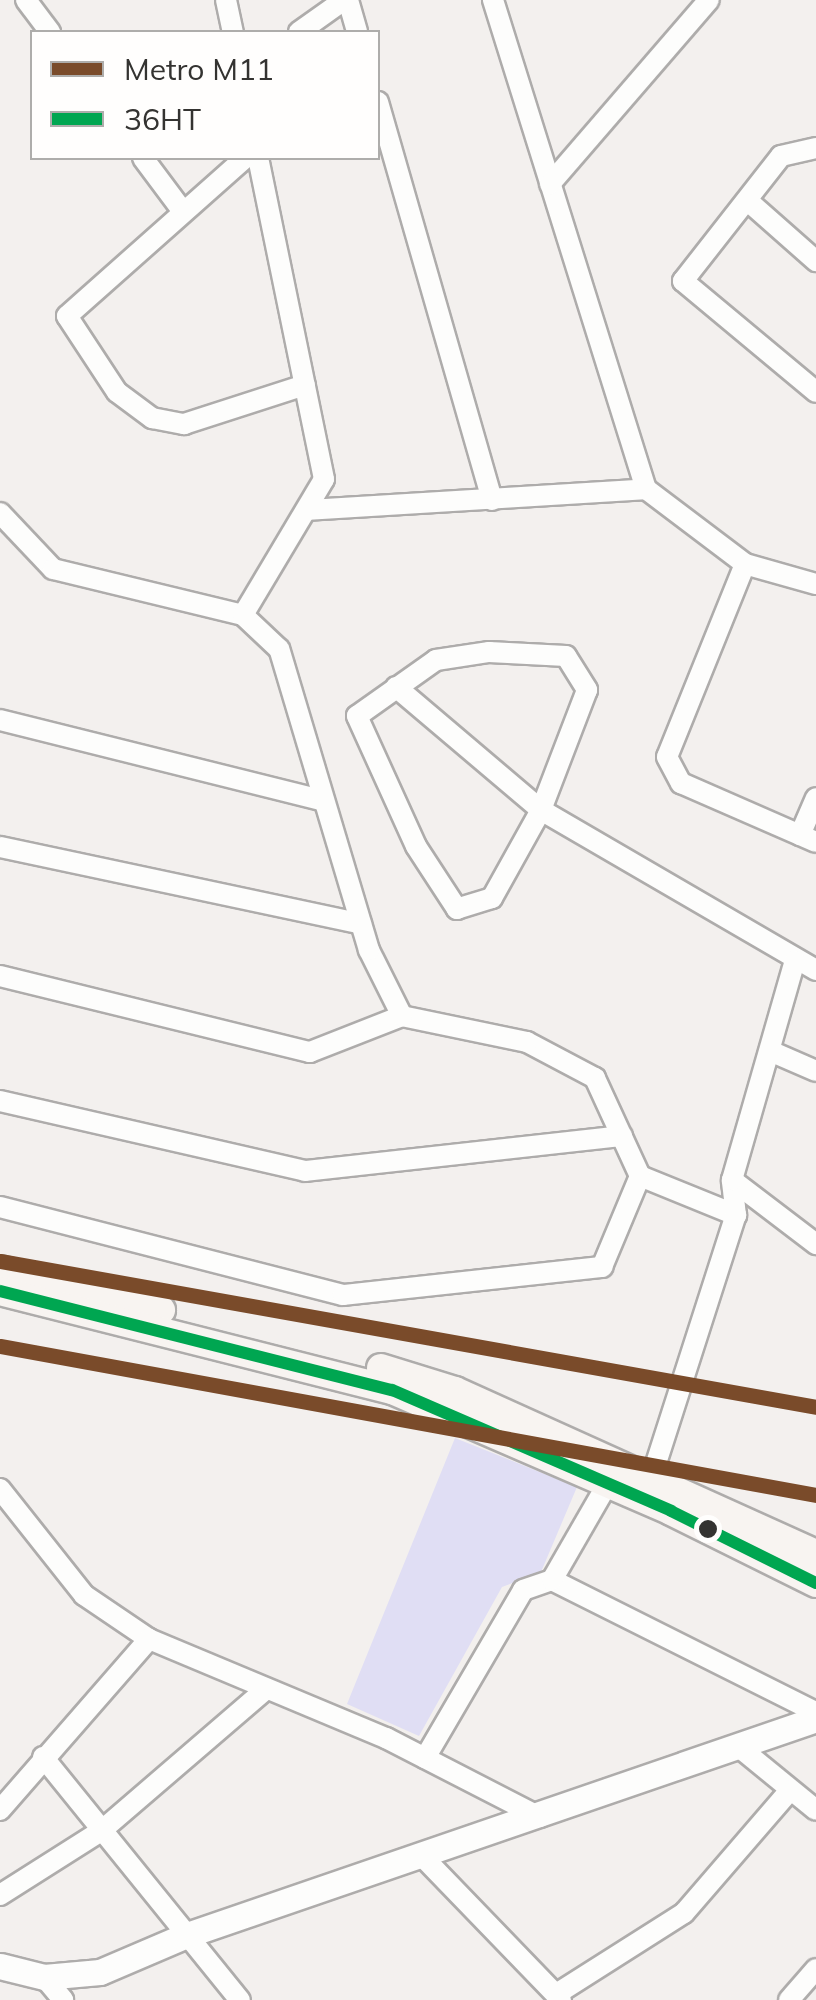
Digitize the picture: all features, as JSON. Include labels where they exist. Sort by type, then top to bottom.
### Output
[{"type":"main road","points":[[0,1270],[420,1379],[816,1554]]},
{"type":"main road","points":[[0,1291],[362,1380],[608,1483],[816,1583]]},
{"type":"street","points":[[26,0],[48,30]]},
{"type":"street","points":[[226,0],[233,30]]},
{"type":"street","points":[[302,30],[346,0],[356,30]]},
{"type":"street","points":[[493,0],[646,489],[745,564],[816,584]]},
{"type":"street","points":[[550,184],[709,0]]},
{"type":"street","points":[[380,109],[492,500]]},
{"type":"street","points":[[816,148],[781,156],[684,281],[816,392]]},
{"type":"street","points":[[144,160],[181,209]]},
{"type":"street","points":[[243,160],[181,209],[67,316],[117,392],[152,418],[184,424],[304,385]]},
{"type":"street","points":[[243,615],[324,480],[258,160]]},
{"type":"street","points":[[748,201],[816,261]]},
{"type":"street","points":[[306,510],[646,489]]},
{"type":"street","points":[[0,512],[52,569],[243,615],[279,650],[360,924],[402,1016]]},
{"type":"street","points":[[745,564],[667,757],[682,783],[808,838],[816,798]]},
{"type":"street","points":[[489,652],[566,656],[587,690],[541,810],[492,898],[458,909],[416,846],[356,716],[396,687],[436,660],[489,652]]},
{"type":"street","points":[[396,687],[541,810],[816,970]]},
{"type":"street","points":[[0,720],[322,800]]},
{"type":"street","points":[[0,847],[360,924]]},
{"type":"street","points":[[651,1479],[736,1215],[732,1180],[795,961]]},
{"type":"street","points":[[0,976],[310,1052],[402,1016],[527,1042],[595,1078],[640,1176],[736,1215]]},
{"type":"street","points":[[770,1051],[816,1071]]},
{"type":"street","points":[[0,1101],[305,1170],[622,1136]]},
{"type":"street","points":[[0,1207],[343,1295],[602,1267],[640,1176]]},
{"type":"street","points":[[732,1180],[816,1244]]},
{"type":"street","points":[[425,1758],[523,1590],[552,1580],[608,1483]]},
{"type":"street","points":[[0,1489],[84,1595],[149,1640],[425,1758],[540,1817]]},
{"type":"street","points":[[552,1580],[816,1715]]},
{"type":"street","points":[[0,1810],[149,1640]]},
{"type":"street","points":[[0,1894],[101,1831],[266,1689]]},
{"type":"street","points":[[0,1966],[44,1976],[100,1972],[184,1936],[540,1817],[739,1747],[816,1715]]},
{"type":"street","points":[[739,1747],[816,1810]]},
{"type":"street","points":[[43,1758],[184,1936],[240,2000]]},
{"type":"street","points":[[422,1856],[560,1996],[684,1913],[790,1790]]},
{"type":"street","points":[[789,2000],[816,1969]]},
{"type":"street","points":[[44,1976],[63,2000]]},
{"type":"shaded area","points":[[455,1438],[577,1487],[541,1572],[502,1587],[419,1736],[347,1704]]},
{"type":"metro line","name":"M11","points":[[0,1261],[816,1407]]},
{"type":"metro line","name":"M11","points":[[0,1346],[816,1495]]},
{"type":"transit line","name":"36HT","points":[[0,1291],[392,1390],[671,1511],[816,1583]]}]
